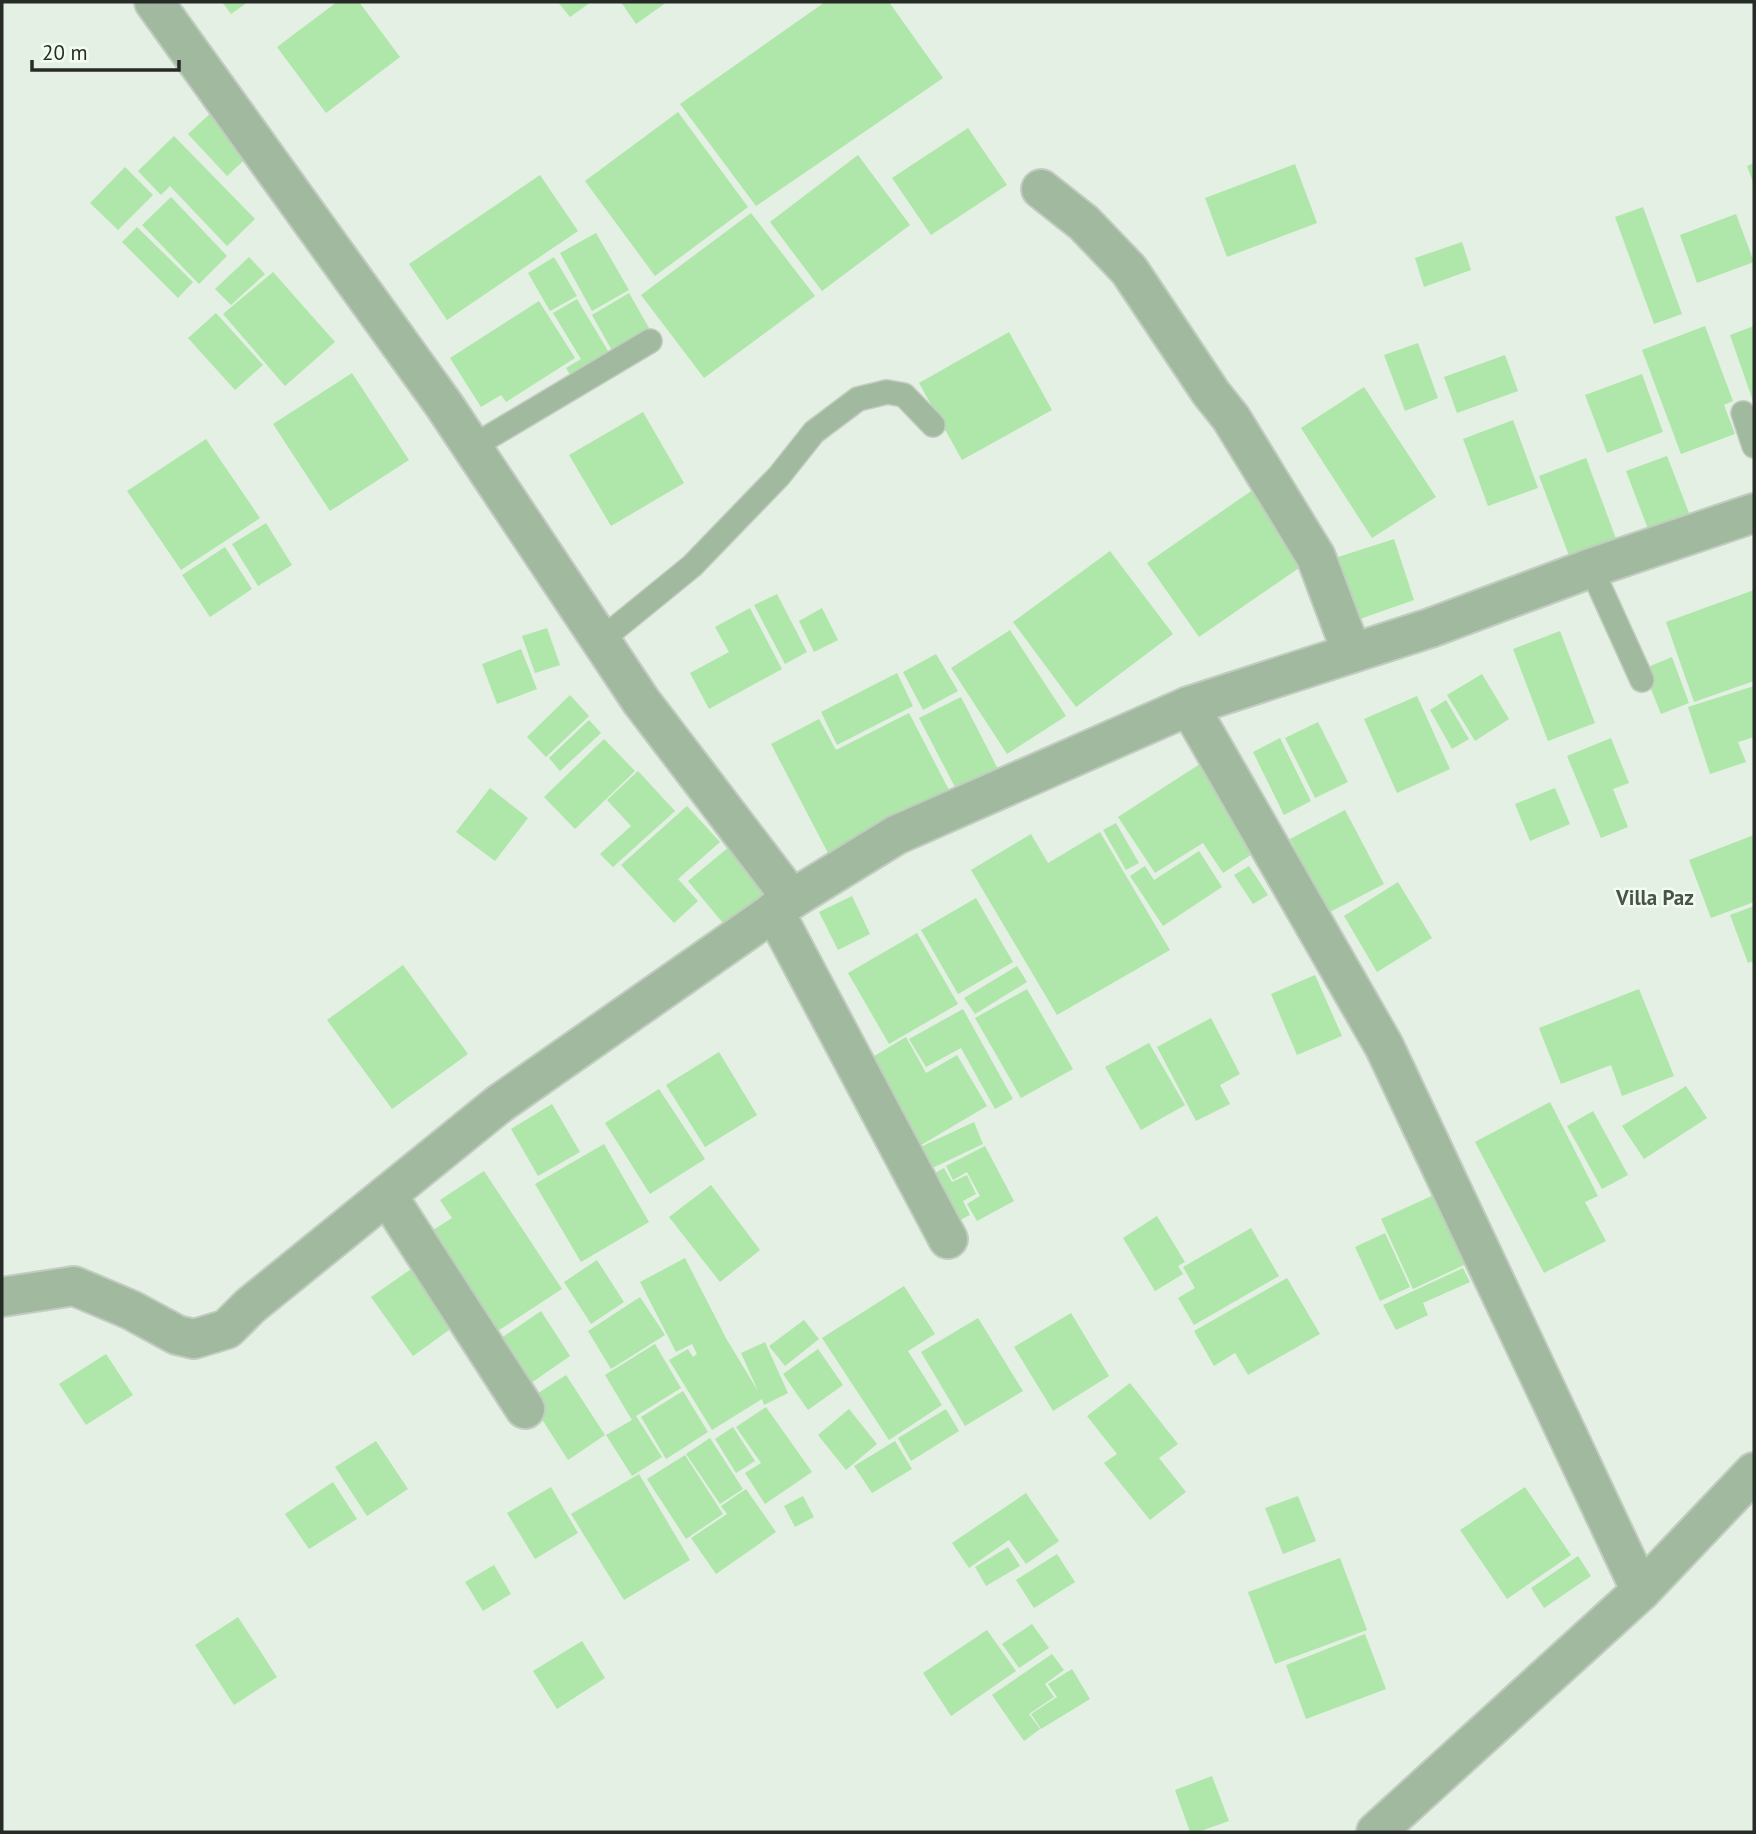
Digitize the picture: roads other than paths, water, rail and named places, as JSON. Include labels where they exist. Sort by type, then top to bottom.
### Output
[{"type":"street","points":[[154,2],[295,195],[472,447],[641,701],[783,905],[948,1239]]},
{"type":"street","points":[[1041,189],[1084,223],[1129,270],[1211,393],[1231,418],[1316,557],[1352,653]]},
{"type":"street","points":[[2,1297],[74,1286],[131,1310],[177,1335],[194,1339],[227,1329],[250,1306],[499,1104],[783,905],[896,835],[1189,706],[1430,628],[1591,568],[1754,513]]},
{"type":"street","points":[[1189,706],[1384,1046],[1641,1591]]},
{"type":"street","points":[[387,1195],[525,1409]]},
{"type":"street","points":[[1376,1832],[1641,1591],[1754,1472]]},
{"type":"lane","points":[[472,447],[650,341]]},
{"type":"lane","points":[[601,640],[692,566],[779,475],[814,432],[858,399],[887,392],[904,395],[933,425]]},
{"type":"lane","points":[[1743,413],[1754,446]]},
{"type":"lane","points":[[1591,568],[1643,680]]},
{"type":"district","name":"Villa Paz","points":[[1655,897]]}]
